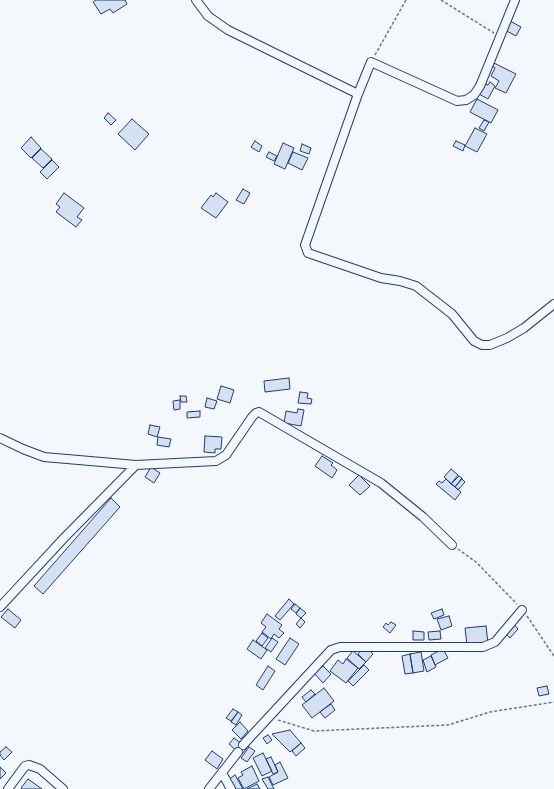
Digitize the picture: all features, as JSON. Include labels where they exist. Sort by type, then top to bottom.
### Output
[{"type":"street","points":[[196,0],[208,16],[228,30],[358,94]]},
{"type":"street","points":[[515,0],[480,86],[474,95],[466,100],[457,101],[372,62],[358,94],[305,245],[308,252],[381,278],[400,281],[416,286],[452,314],[474,340],[482,346],[490,345],[507,338],[524,328],[554,304]]},
{"type":"street","points":[[0,438],[44,457],[136,465],[221,459],[226,455],[252,417],[259,412],[381,483],[423,517],[452,545]]},
{"type":"street","points":[[0,607],[64,538],[136,465]]},
{"type":"street","points":[[243,745],[270,718],[331,650],[340,647],[483,647],[495,642],[522,610]]},
{"type":"street","points":[[209,789],[238,752]]},
{"type":"street","points":[[8,789],[25,766],[29,765],[40,769],[63,789]]},
{"type":"street","points":[[222,773],[231,789]]},
{"type":"path","points":[[372,62],[406,0]]},
{"type":"path","points":[[441,0],[501,37]]},
{"type":"path","points":[[452,545],[476,562],[507,592],[542,636],[554,656]]},
{"type":"path","points":[[270,718],[314,731],[448,725],[490,712],[554,702]]},
{"type":"building","points":[[96,0],[125,0],[127,4],[113,13],[110,9],[101,14],[93,2]]},
{"type":"building","points":[[510,21],[521,27],[516,36],[505,30]]},
{"type":"building","points":[[494,63],[516,74],[506,93],[495,88],[499,81],[491,76],[495,68],[492,66]]},
{"type":"building","points":[[490,82],[495,86],[488,99],[479,94],[485,84],[488,85]]},
{"type":"building","points":[[477,99],[498,110],[491,123],[470,112]]},
{"type":"building","points":[[108,113],[116,120],[111,125],[104,118]]},
{"type":"building","points":[[132,119],[149,134],[135,150],[118,134]]},
{"type":"building","points":[[484,120],[489,122],[484,131],[479,128]]},
{"type":"building","points":[[475,128],[487,134],[477,152],[465,146]]},
{"type":"building","points":[[31,137],[41,148],[31,158],[21,148]]},
{"type":"building","points":[[255,141],[262,146],[259,152],[251,147]]},
{"type":"building","points":[[456,141],[465,145],[463,151],[453,146]]},
{"type":"building","points":[[283,143],[294,148],[285,169],[274,164]]},
{"type":"building","points":[[302,144],[311,148],[309,154],[300,151]]},
{"type":"building","points":[[41,149],[52,159],[43,168],[32,158]]},
{"type":"building","points":[[269,152],[277,156],[274,161],[266,157]]},
{"type":"building","points":[[293,152],[308,158],[302,170],[288,163]]},
{"type":"building","points":[[52,160],[59,167],[47,179],[40,172]]},
{"type":"building","points":[[243,189],[250,193],[244,204],[236,200]]},
{"type":"building","points":[[64,193],[84,208],[77,217],[82,220],[76,227],[56,212],[60,207],[56,204]]},
{"type":"building","points":[[216,193],[228,202],[216,218],[201,208],[211,195],[213,197]]},
{"type":"building","points":[[289,378],[290,389],[265,392],[264,381]]},
{"type":"building","points":[[221,386],[234,390],[230,403],[217,399]]},
{"type":"building","points":[[300,392],[308,393],[307,398],[312,399],[311,404],[298,403]]},
{"type":"building","points":[[180,396],[186,396],[187,402],[181,402]]},
{"type":"building","points":[[207,398],[217,401],[214,409],[205,407]]},
{"type":"building","points":[[180,400],[180,409],[174,410],[173,401]]},
{"type":"building","points":[[298,409],[304,410],[301,426],[284,423],[286,411],[297,413]]},
{"type":"building","points":[[200,411],[200,417],[187,418],[187,412]]},
{"type":"building","points":[[150,425],[160,427],[157,437],[148,434]]},
{"type":"building","points":[[205,436],[222,437],[221,449],[215,449],[215,453],[204,452]]},
{"type":"building","points":[[158,437],[171,439],[169,447],[157,445]]},
{"type":"building","points":[[322,456],[333,463],[331,465],[337,470],[332,478],[315,466]]},
{"type":"building","points":[[151,467],[160,473],[154,483],[145,477]]},
{"type":"building","points":[[451,469],[458,475],[451,484],[444,477]]},
{"type":"building","points":[[359,475],[370,486],[360,495],[349,485]]},
{"type":"building","points":[[459,476],[462,478],[455,487],[451,484]]},
{"type":"building","points":[[446,479],[461,492],[455,500],[436,484],[439,481],[442,483]]},
{"type":"building","points":[[462,479],[465,482],[458,490],[455,487]]},
{"type":"building","points":[[111,498],[120,507],[43,594],[34,586]]},
{"type":"building","points":[[289,599],[294,604],[280,620],[275,616]]},
{"type":"building","points":[[295,604],[300,608],[296,613],[291,609]]},
{"type":"building","points":[[300,608],[306,613],[301,618],[296,614]]},
{"type":"building","points":[[8,609],[21,620],[15,628],[1,617]]},
{"type":"building","points":[[442,609],[444,615],[434,619],[431,613]]},
{"type":"building","points":[[267,614],[282,625],[279,629],[284,633],[279,638],[274,634],[271,639],[262,632],[266,627],[261,623]]},
{"type":"building","points":[[449,616],[452,626],[441,630],[437,619]]},
{"type":"building","points":[[301,618],[305,622],[300,628],[296,624]]},
{"type":"building","points":[[391,622],[396,625],[390,633],[383,627],[386,623],[388,625]]},
{"type":"building","points":[[513,623],[518,629],[510,638],[504,632]]},
{"type":"building","points":[[486,626],[488,643],[467,645],[465,628]]},
{"type":"building","points":[[413,631],[424,632],[424,640],[413,640]]},
{"type":"building","points":[[440,631],[441,639],[429,640],[428,632]]},
{"type":"building","points":[[262,633],[268,638],[262,646],[256,641]]},
{"type":"building","points":[[272,638],[278,642],[271,652],[265,648]]},
{"type":"building","points":[[290,638],[299,644],[285,665],[276,659]]},
{"type":"building","points":[[253,640],[267,650],[261,659],[247,649]]},
{"type":"building","points":[[362,649],[365,652],[368,649],[373,654],[366,662],[358,654]]},
{"type":"building","points":[[443,649],[448,658],[435,665],[431,655]]},
{"type":"building","points":[[353,651],[366,662],[359,669],[347,658]]},
{"type":"building","points":[[421,652],[424,671],[413,673],[410,654]]},
{"type":"building","points":[[410,654],[413,673],[405,674],[402,656]]},
{"type":"building","points":[[431,656],[436,667],[427,672],[423,660]]},
{"type":"building","points":[[346,659],[358,668],[346,683],[330,671],[338,660],[343,664]]},
{"type":"building","points":[[364,665],[369,670],[353,686],[348,681]]},
{"type":"building","points":[[268,666],[275,671],[263,690],[256,685]]},
{"type":"building","points":[[323,666],[331,674],[323,683],[314,673]]},
{"type":"building","points":[[547,686],[549,694],[539,696],[537,688]]},
{"type":"building","points":[[324,688],[334,701],[312,718],[302,705]]},
{"type":"building","points":[[311,690],[315,694],[306,702],[302,697]]},
{"type":"building","points":[[331,704],[335,710],[325,718],[320,712]]},
{"type":"building","points":[[233,709],[238,712],[231,721],[226,718]]},
{"type":"building","points":[[238,712],[242,715],[236,725],[231,722]]},
{"type":"building","points":[[240,722],[248,731],[241,739],[232,730]]},
{"type":"building","points":[[290,730],[301,743],[290,752],[272,734]]},
{"type":"building","points":[[268,735],[272,740],[267,744],[263,738]]},
{"type":"building","points":[[234,738],[247,748],[241,755],[229,744]]},
{"type":"building","points":[[301,743],[305,748],[296,756],[292,751]]},
{"type":"building","points":[[6,747],[12,752],[4,760],[0,755],[0,752]]},
{"type":"building","points":[[249,747],[255,751],[247,762],[241,758]]},
{"type":"building","points":[[212,751],[223,759],[217,769],[205,760]]},
{"type":"building","points":[[263,753],[272,771],[262,776],[253,758]]},
{"type":"building","points":[[271,757],[278,772],[273,774],[266,759]]},
{"type":"building","points":[[280,762],[288,778],[273,785],[269,777],[278,772],[275,765]]},
{"type":"building","points":[[252,766],[259,781],[244,789],[238,778],[243,775],[241,772]]},
{"type":"building","points":[[0,767],[6,773],[0,779]]},
{"type":"building","points":[[235,775],[243,789],[233,789],[228,780]]},
{"type":"building","points":[[268,777],[274,789],[268,789],[262,779]]},
{"type":"building","points":[[28,779],[42,789],[22,789],[21,788]]},
{"type":"building","points":[[257,784],[260,789],[247,789]]}]
